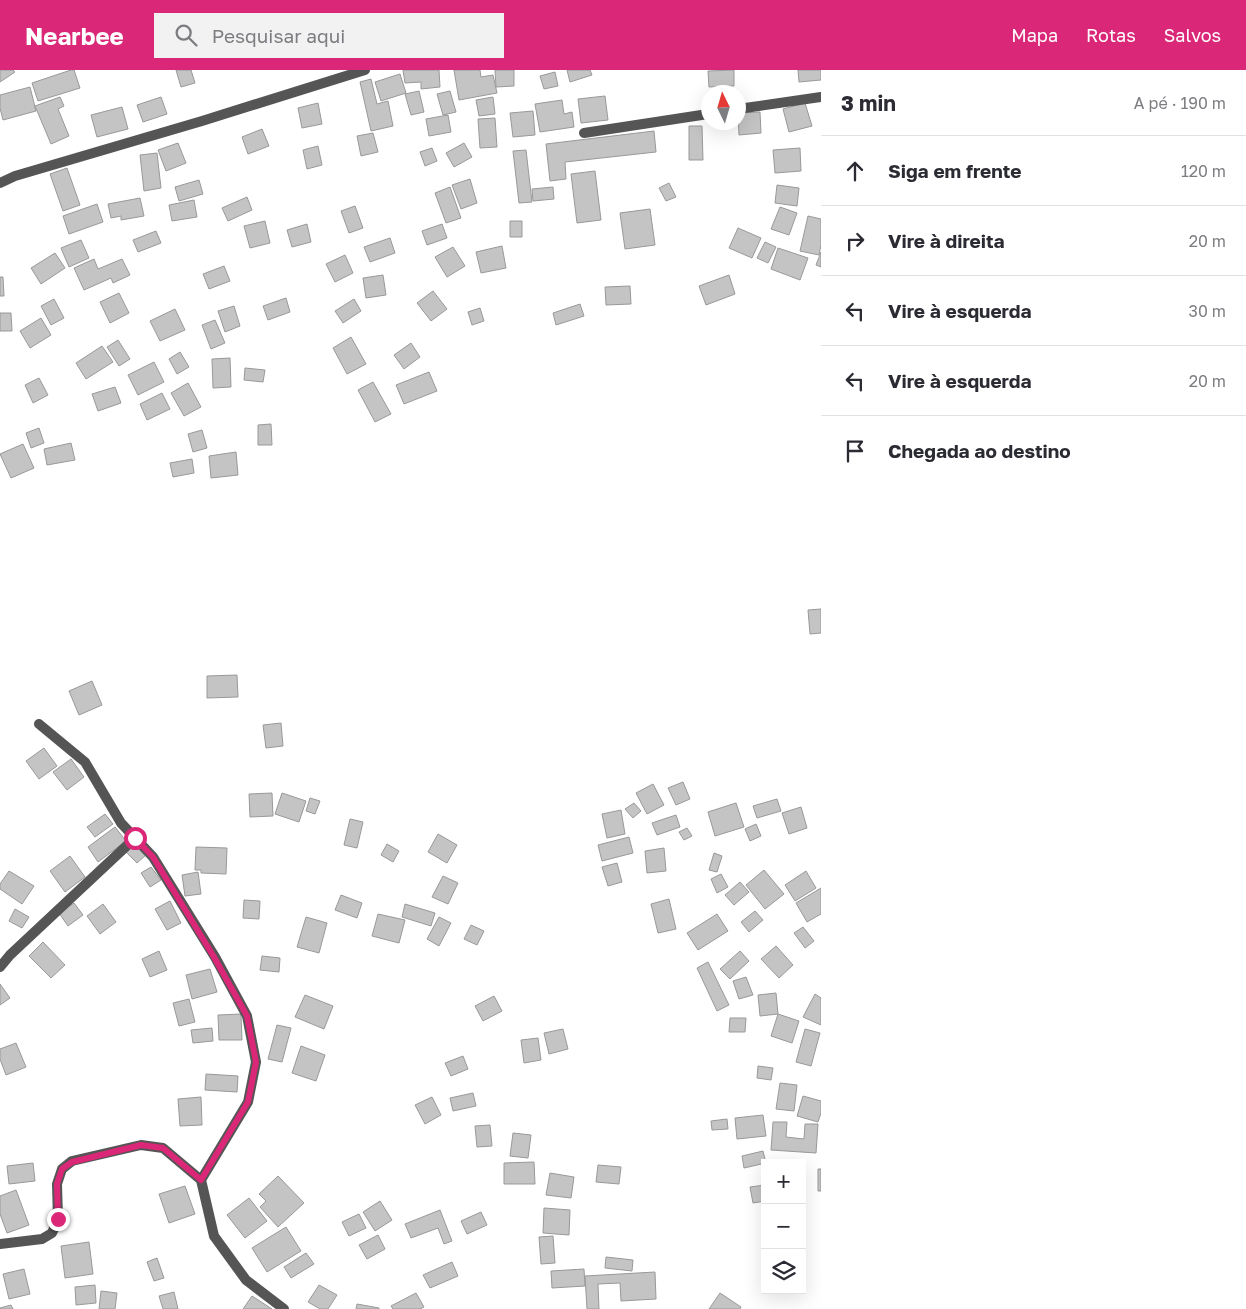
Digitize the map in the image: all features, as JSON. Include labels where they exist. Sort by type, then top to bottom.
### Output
[{"type":"street","points":[[0,184],[15,176],[202,121],[365,70]]},
{"type":"street","points":[[746,108],[821,97]]},
{"type":"street","points":[[584,132],[701,115]]},
{"type":"street","points":[[39,724],[85,762],[121,823],[153,857],[214,957],[247,1016],[256,1062],[248,1102],[201,1180]]},
{"type":"street","points":[[0,967],[10,954],[135,838]]},
{"type":"street","points":[[0,1244],[42,1239],[52,1233],[58,1219],[57,1184],[62,1169],[72,1162],[141,1145],[163,1148],[201,1180],[214,1236],[246,1280],[284,1309]]},
{"type":"building","points":[[0,70],[13,70],[15,72],[0,82]]},
{"type":"building","points":[[74,70],[80,88],[38,101],[32,83]]},
{"type":"building","points":[[176,70],[191,70],[195,83],[181,87]]},
{"type":"building","points":[[403,70],[439,70],[440,87],[421,89],[421,82],[405,83]]},
{"type":"building","points":[[454,70],[480,70],[481,77],[493,75],[497,93],[459,100]]},
{"type":"building","points":[[495,70],[514,70],[514,86],[496,87]]},
{"type":"building","points":[[567,70],[590,70],[592,75],[570,82]]},
{"type":"building","points":[[734,70],[734,85],[709,85],[708,71]]},
{"type":"building","points":[[798,70],[821,70],[821,80],[799,82]]},
{"type":"building","points":[[555,72],[558,86],[544,89],[540,76]]},
{"type":"building","points":[[400,74],[406,93],[381,101],[375,82]]},
{"type":"building","points":[[371,79],[377,104],[388,101],[393,126],[371,131],[360,82]]},
{"type":"building","points":[[30,87],[36,111],[3,120],[0,108],[0,95]]},
{"type":"building","points":[[419,91],[424,112],[411,115],[405,94]]},
{"type":"building","points":[[450,91],[456,112],[443,115],[437,94]]},
{"type":"building","points":[[605,96],[608,120],[581,123],[578,99]]},
{"type":"building","points":[[60,97],[64,106],[58,109],[69,136],[51,144],[35,106]]},
{"type":"building","points":[[161,97],[167,114],[143,122],[137,105]]},
{"type":"building","points":[[493,97],[495,114],[479,116],[476,100]]},
{"type":"building","points":[[562,100],[564,114],[572,112],[574,127],[540,132],[535,104]]},
{"type":"building","points":[[318,103],[322,124],[302,128],[298,108]]},
{"type":"building","points":[[805,103],[812,126],[789,132],[783,109]]},
{"type":"building","points":[[122,107],[128,129],[97,137],[91,115]]},
{"type":"building","points":[[533,111],[535,135],[513,137],[510,113]]},
{"type":"building","points":[[760,112],[761,133],[739,135],[739,130],[746,130],[746,113]]},
{"type":"building","points":[[448,115],[451,132],[429,136],[426,119]]},
{"type":"building","points":[[495,118],[497,147],[480,148],[478,119]]},
{"type":"building","points":[[689,126],[701,126],[703,160],[689,160]]},
{"type":"building","points":[[262,129],[269,146],[248,154],[242,137]]},
{"type":"building","points":[[654,131],[656,152],[565,162],[566,179],[550,181],[546,144]]},
{"type":"building","points":[[373,133],[378,152],[361,156],[357,136]]},
{"type":"building","points":[[178,143],[186,163],[166,171],[158,150]]},
{"type":"building","points":[[464,143],[472,157],[454,167],[446,153]]},
{"type":"building","points":[[318,146],[322,165],[307,169],[303,150]]},
{"type":"building","points":[[432,148],[437,161],[425,166],[420,152]]},
{"type":"building","points":[[800,148],[801,171],[775,173],[773,150]]},
{"type":"building","points":[[526,150],[532,202],[519,203],[513,151]]},
{"type":"building","points":[[157,153],[161,188],[144,191],[140,155]]},
{"type":"building","points":[[67,168],[80,205],[63,211],[50,174]]},
{"type":"building","points":[[595,171],[601,220],[577,223],[571,174]]},
{"type":"building","points":[[470,179],[477,203],[461,209],[452,185]]},
{"type":"building","points":[[199,180],[203,194],[179,201],[175,187]]},
{"type":"building","points":[[669,183],[676,197],[666,201],[659,188]]},
{"type":"building","points":[[777,185],[799,188],[797,206],[775,203]]},
{"type":"building","points":[[450,187],[461,218],[446,223],[435,193]]},
{"type":"building","points":[[553,187],[554,199],[533,201],[532,189]]},
{"type":"building","points":[[247,197],[252,210],[228,221],[222,208]]},
{"type":"building","points":[[140,198],[144,216],[121,220],[121,216],[111,218],[108,204]]},
{"type":"building","points":[[194,200],[197,217],[172,221],[169,205]]},
{"type":"building","points":[[97,204],[103,222],[69,234],[63,216]]},
{"type":"building","points":[[355,206],[363,228],[349,233],[341,211]]},
{"type":"building","points":[[780,207],[797,213],[789,235],[771,229]]},
{"type":"building","points":[[650,209],[655,245],[625,249],[620,213]]},
{"type":"building","points":[[808,216],[821,219],[819,255],[800,251]]},
{"type":"building","points":[[265,221],[270,243],[250,248],[244,226]]},
{"type":"building","points":[[510,221],[522,221],[522,237],[510,237]]},
{"type":"building","points":[[307,224],[311,242],[292,247],[287,230]]},
{"type":"building","points":[[442,224],[447,238],[427,245],[422,231]]},
{"type":"building","points":[[738,228],[761,238],[752,258],[729,248]]},
{"type":"building","points":[[156,231],[161,243],[138,252],[133,240]]},
{"type":"building","points":[[390,238],[395,253],[370,262],[364,247]]},
{"type":"building","points":[[81,240],[89,258],[69,267],[61,248]]},
{"type":"building","points":[[765,242],[776,247],[768,263],[757,258]]},
{"type":"building","points":[[502,246],[506,268],[481,273],[476,252]]},
{"type":"building","points":[[453,247],[465,266],[447,277],[435,257]]},
{"type":"building","points":[[778,248],[808,258],[800,280],[771,269]]},
{"type":"building","points":[[821,252],[821,267],[816,265]]},
{"type":"building","points":[[55,253],[65,268],[41,284],[31,268]]},
{"type":"building","points":[[345,255],[353,273],[335,282],[326,264]]},
{"type":"building","points":[[94,259],[98,269],[122,259],[130,275],[113,283],[111,278],[84,290],[74,268]]},
{"type":"building","points":[[224,266],[230,281],[209,289],[203,274]]},
{"type":"building","points":[[383,275],[386,295],[366,298],[363,278]]},
{"type":"building","points":[[729,275],[735,294],[706,305],[699,286]]},
{"type":"building","points":[[0,277],[3,277],[4,296],[0,296]]},
{"type":"building","points":[[630,286],[631,304],[606,305],[605,287]]},
{"type":"building","points":[[433,291],[447,309],[431,321],[417,303]]},
{"type":"building","points":[[119,293],[129,313],[110,323],[100,302]]},
{"type":"building","points":[[286,298],[290,312],[268,320],[263,306]]},
{"type":"building","points":[[54,299],[64,318],[51,325],[41,306]]},
{"type":"building","points":[[354,299],[361,311],[343,323],[335,311]]},
{"type":"building","points":[[580,304],[584,316],[556,325],[553,313]]},
{"type":"building","points":[[234,306],[240,326],[225,332],[218,311]]},
{"type":"building","points":[[480,308],[484,321],[472,325],[468,312]]},
{"type":"building","points":[[175,309],[185,330],[160,341],[150,321]]},
{"type":"building","points":[[0,313],[11,313],[12,331],[0,331]]},
{"type":"building","points":[[41,318],[51,335],[30,348],[20,331]]},
{"type":"building","points":[[215,320],[225,343],[211,349],[202,325]]},
{"type":"building","points":[[351,337],[366,364],[347,374],[333,348]]},
{"type":"building","points":[[118,340],[130,359],[119,366],[107,347]]},
{"type":"building","points":[[411,343],[420,357],[404,369],[394,355]]},
{"type":"building","points":[[102,346],[113,362],[86,379],[76,363]]},
{"type":"building","points":[[180,352],[189,367],[177,374],[169,359]]},
{"type":"building","points":[[230,358],[231,387],[213,388],[212,359]]},
{"type":"building","points":[[154,362],[164,382],[138,395],[128,375]]},
{"type":"building","points":[[245,368],[265,370],[263,382],[244,380]]},
{"type":"building","points":[[429,372],[437,391],[404,404],[396,385]]},
{"type":"building","points":[[39,378],[48,395],[33,403],[25,385]]},
{"type":"building","points":[[373,382],[391,414],[375,422],[358,390]]},
{"type":"building","points":[[188,383],[201,407],[184,416],[171,393]]},
{"type":"building","points":[[115,387],[121,403],[98,411],[92,394]]},
{"type":"building","points":[[162,393],[170,409],[147,420],[140,404]]},
{"type":"building","points":[[271,424],[272,445],[258,445],[258,425]]},
{"type":"building","points":[[39,428],[44,443],[31,448],[26,433]]},
{"type":"building","points":[[202,430],[207,448],[193,452],[188,434]]},
{"type":"building","points":[[71,443],[75,460],[47,465],[44,449]]},
{"type":"building","points":[[23,444],[34,468],[11,478],[0,454]]},
{"type":"building","points":[[236,452],[238,475],[211,478],[209,456]]},
{"type":"building","points":[[192,459],[194,473],[173,477],[170,463]]},
{"type":"building","points":[[821,609],[821,633],[810,634],[808,610]]},
{"type":"building","points":[[237,675],[238,697],[207,698],[207,676]]},
{"type":"building","points":[[92,681],[102,705],[79,715],[69,691]]},
{"type":"building","points":[[281,723],[283,746],[266,748],[263,725]]},
{"type":"building","points":[[44,748],[57,766],[39,779],[26,761]]},
{"type":"building","points":[[71,759],[84,777],[67,790],[53,772]]},
{"type":"building","points":[[683,782],[690,799],[676,805],[668,788]]},
{"type":"building","points":[[653,784],[664,805],[647,814],[636,793]]},
{"type":"building","points":[[272,793],[273,816],[250,817],[249,794]]},
{"type":"building","points":[[282,793],[306,801],[299,822],[275,814]]},
{"type":"building","points":[[310,798],[320,801],[315,814],[306,811]]},
{"type":"building","points":[[777,799],[781,811],[757,818],[753,806]]},
{"type":"building","points":[[634,803],[641,811],[633,818],[625,809]]},
{"type":"building","points":[[736,803],[744,827],[715,836],[708,812]]},
{"type":"building","points":[[801,807],[807,828],[789,834],[782,813]]},
{"type":"building","points":[[621,810],[625,834],[607,838],[602,814]]},
{"type":"building","points":[[105,814],[113,824],[95,837],[87,827]]},
{"type":"building","points":[[676,815],[680,827],[657,835],[652,823]]},
{"type":"building","points":[[350,819],[363,822],[357,848],[344,845]]},
{"type":"building","points":[[756,824],[761,836],[750,841],[745,829]]},
{"type":"building","points":[[115,827],[126,841],[98,862],[88,847]]},
{"type":"building","points":[[687,828],[692,836],[684,840],[679,832]]},
{"type":"building","points":[[438,834],[457,845],[447,863],[428,852]]},
{"type":"building","points":[[629,837],[633,853],[602,861],[598,845]]},
{"type":"building","points":[[136,843],[147,854],[137,863],[126,852]]},
{"type":"building","points":[[387,844],[399,851],[393,862],[381,855]]},
{"type":"building","points":[[196,847],[227,848],[226,874],[201,873],[201,870],[195,870]]},
{"type":"building","points":[[664,848],[666,871],[647,873],[645,851]]},
{"type":"building","points":[[714,853],[722,856],[717,872],[709,870]]},
{"type":"building","points":[[70,856],[85,877],[65,892],[50,871]]},
{"type":"building","points":[[617,863],[622,882],[608,886],[602,867]]},
{"type":"building","points":[[151,867],[161,880],[150,887],[141,873]]},
{"type":"building","points":[[764,870],[784,894],[765,909],[746,885]]},
{"type":"building","points":[[9,871],[34,886],[22,904],[0,889],[0,884]]},
{"type":"building","points":[[806,871],[816,888],[795,901],[785,885]]},
{"type":"building","points":[[198,872],[201,894],[185,896],[182,875]]},
{"type":"building","points":[[721,874],[728,887],[717,893],[711,879]]},
{"type":"building","points":[[443,876],[458,883],[448,904],[432,897]]},
{"type":"building","points":[[740,882],[749,892],[734,905],[725,895]]},
{"type":"building","points":[[821,888],[821,914],[807,922],[796,903]]},
{"type":"building","points":[[341,895],[362,903],[357,918],[335,910]]},
{"type":"building","points":[[669,899],[676,929],[658,933],[651,904]]},
{"type":"building","points":[[244,900],[260,901],[259,919],[243,918]]},
{"type":"building","points":[[170,901],[181,923],[167,930],[155,909]]},
{"type":"building","points":[[74,903],[83,915],[68,926],[59,913]]},
{"type":"building","points":[[103,904],[116,922],[100,934],[87,916]]},
{"type":"building","points":[[405,904],[435,913],[431,926],[402,917]]},
{"type":"building","points":[[15,909],[29,917],[22,928],[9,921]]},
{"type":"building","points":[[755,911],[763,920],[749,932],[741,922]]},
{"type":"building","points":[[378,914],[405,920],[399,943],[372,936]]},
{"type":"building","points":[[717,914],[728,931],[698,950],[687,933]]},
{"type":"building","points":[[306,917],[327,923],[319,953],[297,947]]},
{"type":"building","points":[[439,917],[451,923],[439,946],[427,939]]},
{"type":"building","points":[[471,925],[484,931],[477,945],[464,939]]},
{"type":"building","points":[[803,927],[814,941],[805,948],[794,933]]},
{"type":"building","points":[[43,942],[65,965],[51,978],[29,956]]},
{"type":"building","points":[[776,946],[793,965],[779,978],[761,959]]},
{"type":"building","points":[[159,951],[167,970],[150,977],[142,959]]},
{"type":"building","points":[[740,951],[749,961],[730,979],[720,969]]},
{"type":"building","points":[[262,956],[280,958],[279,972],[260,970]]},
{"type":"building","points":[[708,962],[729,1005],[717,1011],[697,968]]},
{"type":"building","points":[[210,969],[217,992],[192,999],[186,975]]},
{"type":"building","points":[[746,977],[753,995],[739,999],[733,981]]},
{"type":"building","points":[[0,984],[10,998],[0,1005]]},
{"type":"building","points":[[776,993],[778,1014],[760,1016],[758,995]]},
{"type":"building","points":[[815,994],[821,998],[821,1025],[803,1017]]},
{"type":"building","points":[[305,995],[333,1006],[324,1029],[295,1017]]},
{"type":"building","points":[[494,996],[502,1011],[483,1021],[475,1006]]},
{"type":"building","points":[[189,999],[195,1022],[179,1026],[173,1003]]},
{"type":"building","points":[[241,1014],[242,1040],[219,1040],[218,1015]]},
{"type":"building","points":[[778,1014],[799,1021],[792,1043],[771,1036]]},
{"type":"building","points":[[730,1018],[746,1018],[745,1032],[729,1032]]},
{"type":"building","points":[[277,1025],[291,1028],[282,1062],[268,1059]]},
{"type":"building","points":[[212,1028],[213,1041],[193,1043],[191,1030]]},
{"type":"building","points":[[563,1029],[568,1049],[549,1054],[544,1033]]},
{"type":"building","points":[[805,1029],[820,1033],[811,1066],[796,1062]]},
{"type":"building","points":[[538,1038],[541,1060],[524,1063],[521,1040]]},
{"type":"building","points":[[16,1043],[26,1067],[6,1075],[0,1059],[0,1049]]},
{"type":"building","points":[[301,1046],[325,1055],[316,1081],[292,1073]]},
{"type":"building","points":[[463,1056],[468,1069],[451,1076],[445,1063]]},
{"type":"building","points":[[758,1066],[773,1068],[771,1080],[757,1078]]},
{"type":"building","points":[[206,1074],[238,1076],[237,1092],[205,1090]]},
{"type":"building","points":[[780,1083],[797,1085],[794,1111],[776,1109]]},
{"type":"building","points":[[473,1093],[476,1106],[453,1111],[450,1098]]},
{"type":"building","points":[[803,1096],[821,1101],[821,1113],[818,1122],[797,1116]]},
{"type":"building","points":[[201,1097],[202,1125],[180,1126],[178,1099]]},
{"type":"building","points":[[432,1097],[441,1115],[425,1124],[415,1105]]},
{"type":"building","points":[[763,1115],[766,1136],[737,1139],[735,1118]]},
{"type":"building","points":[[727,1119],[728,1129],[712,1130],[711,1121]]},
{"type":"building","points":[[773,1122],[787,1122],[786,1137],[804,1139],[805,1124],[818,1124],[816,1153],[771,1150]]},
{"type":"building","points":[[490,1125],[492,1146],[477,1147],[475,1126]]},
{"type":"building","points":[[513,1133],[531,1135],[528,1158],[510,1156]]},
{"type":"building","points":[[763,1151],[765,1159],[761,1159],[761,1164],[744,1168],[742,1156]]},
{"type":"building","points":[[534,1162],[535,1184],[504,1184],[504,1163]]},
{"type":"building","points":[[33,1163],[35,1181],[9,1184],[7,1166]]},
{"type":"building","points":[[598,1165],[621,1167],[619,1184],[596,1182]]},
{"type":"building","points":[[818,1169],[821,1169],[821,1191],[818,1191]]},
{"type":"building","points":[[550,1173],[574,1177],[571,1198],[546,1195]]},
{"type":"building","points":[[278,1176],[304,1203],[278,1227],[260,1207],[266,1201],[259,1194]]},
{"type":"building","points":[[185,1186],[195,1214],[169,1223],[159,1194]]},
{"type":"building","points":[[761,1186],[761,1202],[753,1203],[750,1187]]},
{"type":"building","points":[[16,1190],[29,1225],[7,1233],[0,1214],[0,1196]]},
{"type":"building","points":[[249,1198],[267,1221],[245,1238],[227,1215]]},
{"type":"building","points":[[380,1201],[392,1220],[375,1231],[363,1212]]},
{"type":"building","points":[[544,1208],[570,1210],[569,1235],[543,1233]]},
{"type":"building","points":[[440,1210],[452,1241],[444,1244],[438,1228],[411,1238],[405,1224]]},
{"type":"building","points":[[481,1212],[487,1225],[467,1234],[461,1221]]},
{"type":"building","points":[[359,1214],[366,1228],[349,1236],[342,1222]]},
{"type":"building","points":[[286,1227],[301,1251],[267,1272],[252,1248]]},
{"type":"building","points":[[378,1235],[385,1249],[367,1259],[359,1245]]},
{"type":"building","points":[[553,1236],[555,1263],[541,1264],[539,1237]]},
{"type":"building","points":[[89,1242],[93,1274],[65,1278],[61,1246]]},
{"type":"building","points":[[306,1253],[314,1264],[291,1278],[284,1267]]},
{"type":"building","points":[[606,1257],[633,1260],[632,1271],[605,1268]]},
{"type":"building","points":[[157,1258],[164,1278],[154,1281],[147,1262]]},
{"type":"building","points":[[452,1262],[458,1276],[430,1288],[423,1275]]},
{"type":"building","points":[[24,1269],[30,1294],[9,1299],[3,1274]]},
{"type":"building","points":[[584,1269],[585,1286],[552,1288],[551,1271]]},
{"type":"building","points":[[655,1272],[656,1299],[621,1301],[620,1283],[598,1284],[599,1309],[587,1309],[585,1276]]},
{"type":"building","points":[[95,1285],[96,1303],[76,1305],[75,1287]]},
{"type":"building","points":[[319,1285],[337,1295],[328,1309],[320,1309],[308,1302]]},
{"type":"building","points":[[101,1291],[117,1293],[115,1309],[99,1309]]},
{"type":"building","points":[[174,1292],[178,1309],[163,1309],[159,1296]]},
{"type":"building","points":[[416,1293],[424,1307],[420,1309],[393,1309],[391,1306]]},
{"type":"building","points":[[720,1293],[741,1307],[740,1309],[709,1309]]},
{"type":"building","points":[[252,1296],[272,1309],[243,1309]]},
{"type":"building","points":[[357,1304],[379,1308],[379,1309],[356,1309]]},
{"type":"building","points":[[11,1305],[13,1309],[0,1309],[0,1308]]},
{"type":"route","points":[[58,1219],[57,1184],[62,1169],[72,1162],[141,1145],[163,1148],[201,1180],[248,1102],[256,1062],[247,1016],[214,957],[153,857],[135,838]]}]
